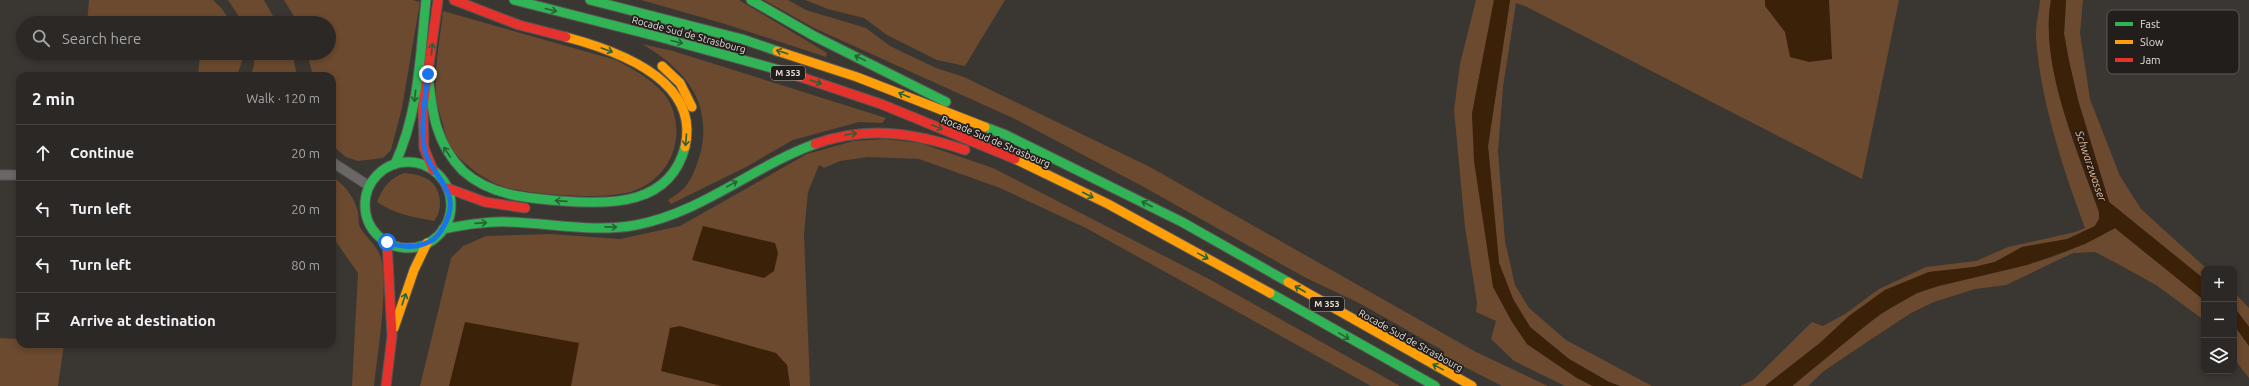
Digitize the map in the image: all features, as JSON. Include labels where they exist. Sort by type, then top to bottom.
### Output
[{"type":"main road","points":[[395,164],[404,148],[411,121],[426,0]]},
{"type":"main road","points":[[438,0],[423,107],[424,148],[433,170],[447,188],[463,197],[481,202],[539,209],[589,212]]},
{"type":"main road","points":[[428,74],[434,123],[442,143],[457,166],[474,179],[509,195],[535,200],[585,203],[619,202],[640,197],[656,190],[669,180],[684,155],[687,138],[686,121],[682,109],[664,83],[647,68],[601,48],[519,25],[454,0]]},
{"type":"main road","points":[[454,0],[620,44]]},
{"type":"main road","name":"Rocade Sud de Strasbourg","points":[[514,0],[711,50],[813,81],[897,111],[995,150],[1053,177],[1156,230],[1435,386]]},
{"type":"main road","name":"Rocade Sud de Strasbourg","points":[[590,0],[742,39],[857,76],[1006,135],[1182,222],[1472,386]]},
{"type":"main road","points":[[750,0],[814,36],[911,83],[1006,135]]},
{"type":"main road","points":[[655,61],[680,83],[695,114]]},
{"type":"main road","points":[[443,229],[472,224],[507,221],[587,226],[632,225],[662,218],[695,204],[806,146],[830,137],[862,132],[895,132],[924,136],[1053,177]]},
{"type":"main road","points":[[427,243],[408,247],[387,242],[374,232],[367,218],[365,202],[369,186],[380,172],[395,164],[415,162],[433,170]]},
{"type":"main road","points":[[392,336],[414,270],[427,243],[443,229],[450,209],[447,188]]},
{"type":"main road","points":[[386,386],[392,336],[387,242]]},
{"type":"street","points":[[336,165],[369,186]]},
{"type":"street","points":[[0,175],[16,175]]},
{"type":"shaded area","points":[[89,0],[213,0],[227,16],[88,16]]},
{"type":"shaded area","points":[[228,0],[264,0],[273,16],[238,16]]},
{"type":"shaded area","points":[[284,0],[413,0],[420,2],[402,108],[391,150],[383,158],[358,161],[346,157],[336,149],[336,72],[312,72],[309,60],[336,60],[336,16],[294,16]]},
{"type":"shaded area","points":[[641,0],[739,0],[827,53],[826,57],[725,24]]},
{"type":"shaded area","points":[[764,0],[788,0],[806,10],[866,28],[890,46],[936,68],[964,77],[1150,167],[1476,352],[1548,386],[1502,386],[1441,355],[1442,350],[1361,304],[1306,278],[1142,186],[1015,119],[814,28]]},
{"type":"shaded area","points":[[805,0],[1005,0],[965,66],[937,60],[887,35],[864,18],[828,9]]},
{"type":"shaded area","points":[[1476,0],[1494,0],[1472,114],[1482,214],[1527,344],[1577,378],[1593,386],[1565,386],[1514,361],[1491,339],[1496,321],[1476,312],[1477,303],[1465,227],[1454,110],[1460,64]]},
{"type":"shaded area","points":[[1510,0],[1899,0],[1862,179],[1525,6],[1516,3],[1503,87],[1498,151],[1505,241],[1515,285],[1529,308],[1566,340],[1652,386],[1620,386],[1609,382],[1569,359],[1530,327],[1513,299],[1499,263],[1488,146]]},
{"type":"shaded area","points":[[2040,0],[2051,0],[2049,25],[2050,52],[2055,80],[2071,135],[2099,212],[2099,219],[2095,226],[2067,239],[2022,247],[1995,262],[1974,267],[1929,272],[1885,290],[1849,316],[1820,343],[1765,386],[1740,386],[1753,380],[1812,322],[1823,326],[1845,314],[1879,289],[1926,267],[1976,261],[2008,247],[2075,232],[2085,228],[2061,159],[2043,87],[2036,34]]},
{"type":"shaded area","points":[[2066,0],[2083,0],[2080,33],[2090,99],[2120,176],[2141,209],[2204,266],[2201,266],[2201,277],[2109,202],[2078,100],[2064,34]]},
{"type":"shaded area","points":[[443,11],[616,60],[646,78],[666,96],[675,116],[676,142],[666,165],[648,184],[636,190],[609,195],[571,196],[516,190],[496,184],[481,175],[466,164],[449,145],[436,99],[436,75]]},
{"type":"shaded area","points":[[642,44],[673,51],[886,118],[882,123],[859,122],[793,140],[746,167],[671,204],[668,200],[685,187],[697,165],[701,151],[703,133],[702,116],[698,101],[691,87],[682,75],[657,53]]},
{"type":"shaded area","points":[[200,60],[242,60],[238,72],[198,72]]},
{"type":"shaded area","points":[[254,60],[294,60],[296,72],[252,72]]},
{"type":"shaded area","points":[[885,139],[920,143],[993,168],[1209,279],[1400,386],[1371,386],[1086,228],[1000,188],[919,159],[868,157],[840,161],[824,168],[819,165],[808,192],[804,234],[810,386],[790,386],[787,365],[661,371],[722,386],[420,386],[451,258],[463,246],[486,236],[551,234],[620,239],[680,226],[807,154],[853,141]]},
{"type":"shaded area","points":[[404,173],[426,178],[436,188],[440,199],[440,205],[434,221],[397,212],[377,202],[387,184],[394,178]]},
{"type":"shaded area","points":[[336,180],[351,196],[358,212],[360,227],[378,251],[383,267],[383,300],[374,386],[352,386],[358,273],[336,242]]},
{"type":"shaded area","points":[[2115,228],[2201,298],[2201,318],[2156,285],[2095,252],[2073,253],[2006,285],[1975,289],[1934,302],[1911,313],[1861,346],[1824,371],[1808,386],[1792,386],[1867,324],[1899,303],[1916,294],[1942,284],[2037,262],[2083,245]]},
{"type":"shaded area","points":[[2237,295],[2249,308],[2249,327],[2237,311]]},
{"type":"shaded area","points":[[2237,329],[2249,346],[2249,378],[2237,363]]},
{"type":"shaded area","points":[[0,338],[16,339],[16,348],[63,348],[58,386],[0,386]]},
{"type":"water","points":[[1494,0],[1510,0],[1488,146],[1499,263],[1513,299],[1530,327],[1569,359],[1609,382],[1620,386],[1593,386],[1577,378],[1527,344],[1512,322],[1493,287],[1474,161],[1472,114]]},
{"type":"water","points":[[1765,0],[1829,0],[1832,59],[1809,62],[1790,57],[1785,32],[1765,6]]},
{"type":"water","name":"Schwarzwasser","points":[[2051,0],[2066,0],[2064,34],[2069,61],[2078,100],[2109,202],[2201,277],[2201,298],[2115,228],[2085,244],[2027,265],[1939,286],[1917,293],[1880,314],[1792,386],[1765,386],[1820,343],[1849,316],[1885,290],[1929,272],[1974,267],[1995,262],[2022,247],[2068,239],[2095,226],[2099,219],[2099,212],[2071,135],[2055,80],[2050,52],[2049,25]]},
{"type":"water","points":[[703,226],[775,243],[778,253],[774,271],[764,278],[692,260]]},
{"type":"water","points":[[2237,311],[2249,327],[2249,346],[2237,329]]},
{"type":"water","points":[[465,322],[579,343],[571,386],[449,386]]},
{"type":"water","points":[[680,326],[776,353],[787,365],[790,386],[722,386],[661,371],[670,328]]},
{"type":"traffic: fast","points":[[395,164],[403,144],[414,104],[420,63],[426,0]]},
{"type":"traffic: fast","points":[[514,0],[663,38],[783,71]]},
{"type":"traffic: fast","points":[[590,0],[742,39],[777,51]]},
{"type":"traffic: fast","points":[[751,0],[814,36],[946,102]]},
{"type":"traffic: fast","points":[[428,74],[433,114],[436,126],[446,149],[463,171],[485,186],[497,191],[536,199],[581,202],[618,201],[636,197],[652,191],[666,180],[677,166],[685,147]]},
{"type":"traffic: fast","points":[[985,127],[1006,135],[1182,222],[1288,282]]},
{"type":"traffic: fast","points":[[443,229],[492,222],[588,228],[636,225],[660,219],[683,210],[705,200],[770,164],[815,144]]},
{"type":"traffic: fast","points":[[408,162],[424,166],[438,175],[447,189],[451,205],[447,221],[438,235],[424,244],[408,248],[392,244],[378,235],[369,221],[365,205],[369,189],[378,175],[392,166],[408,162]]},
{"type":"traffic: fast","points":[[1270,293],[1435,386]]},
{"type":"traffic: slow","points":[[566,37],[608,50],[629,60],[650,71],[667,86],[680,103],[686,123],[685,147]]},
{"type":"traffic: slow","points":[[777,51],[857,77],[985,127]]},
{"type":"traffic: slow","points":[[662,66],[680,83],[692,107]]},
{"type":"traffic: slow","points":[[1015,159],[1108,204],[1270,293]]},
{"type":"traffic: slow","points":[[394,328],[414,270],[427,243]]},
{"type":"traffic: slow","points":[[1288,282],[1472,386]]},
{"type":"traffic: jam","points":[[433,170],[424,148],[423,107],[438,0]]},
{"type":"traffic: jam","points":[[454,0],[519,25],[566,37]]},
{"type":"traffic: jam","points":[[783,71],[881,104],[1015,159]]},
{"type":"traffic: jam","points":[[815,144],[834,138],[872,133],[928,139],[965,150]]},
{"type":"traffic: jam","points":[[447,188],[485,202],[525,208]]},
{"type":"traffic: jam","points":[[386,386],[392,336],[387,242]]},
{"type":"route","points":[[387,242],[397,246],[408,247],[427,243],[436,237],[443,229],[449,216],[450,202],[447,188],[441,178],[433,170],[427,159],[424,148],[423,107],[428,74]]}]
